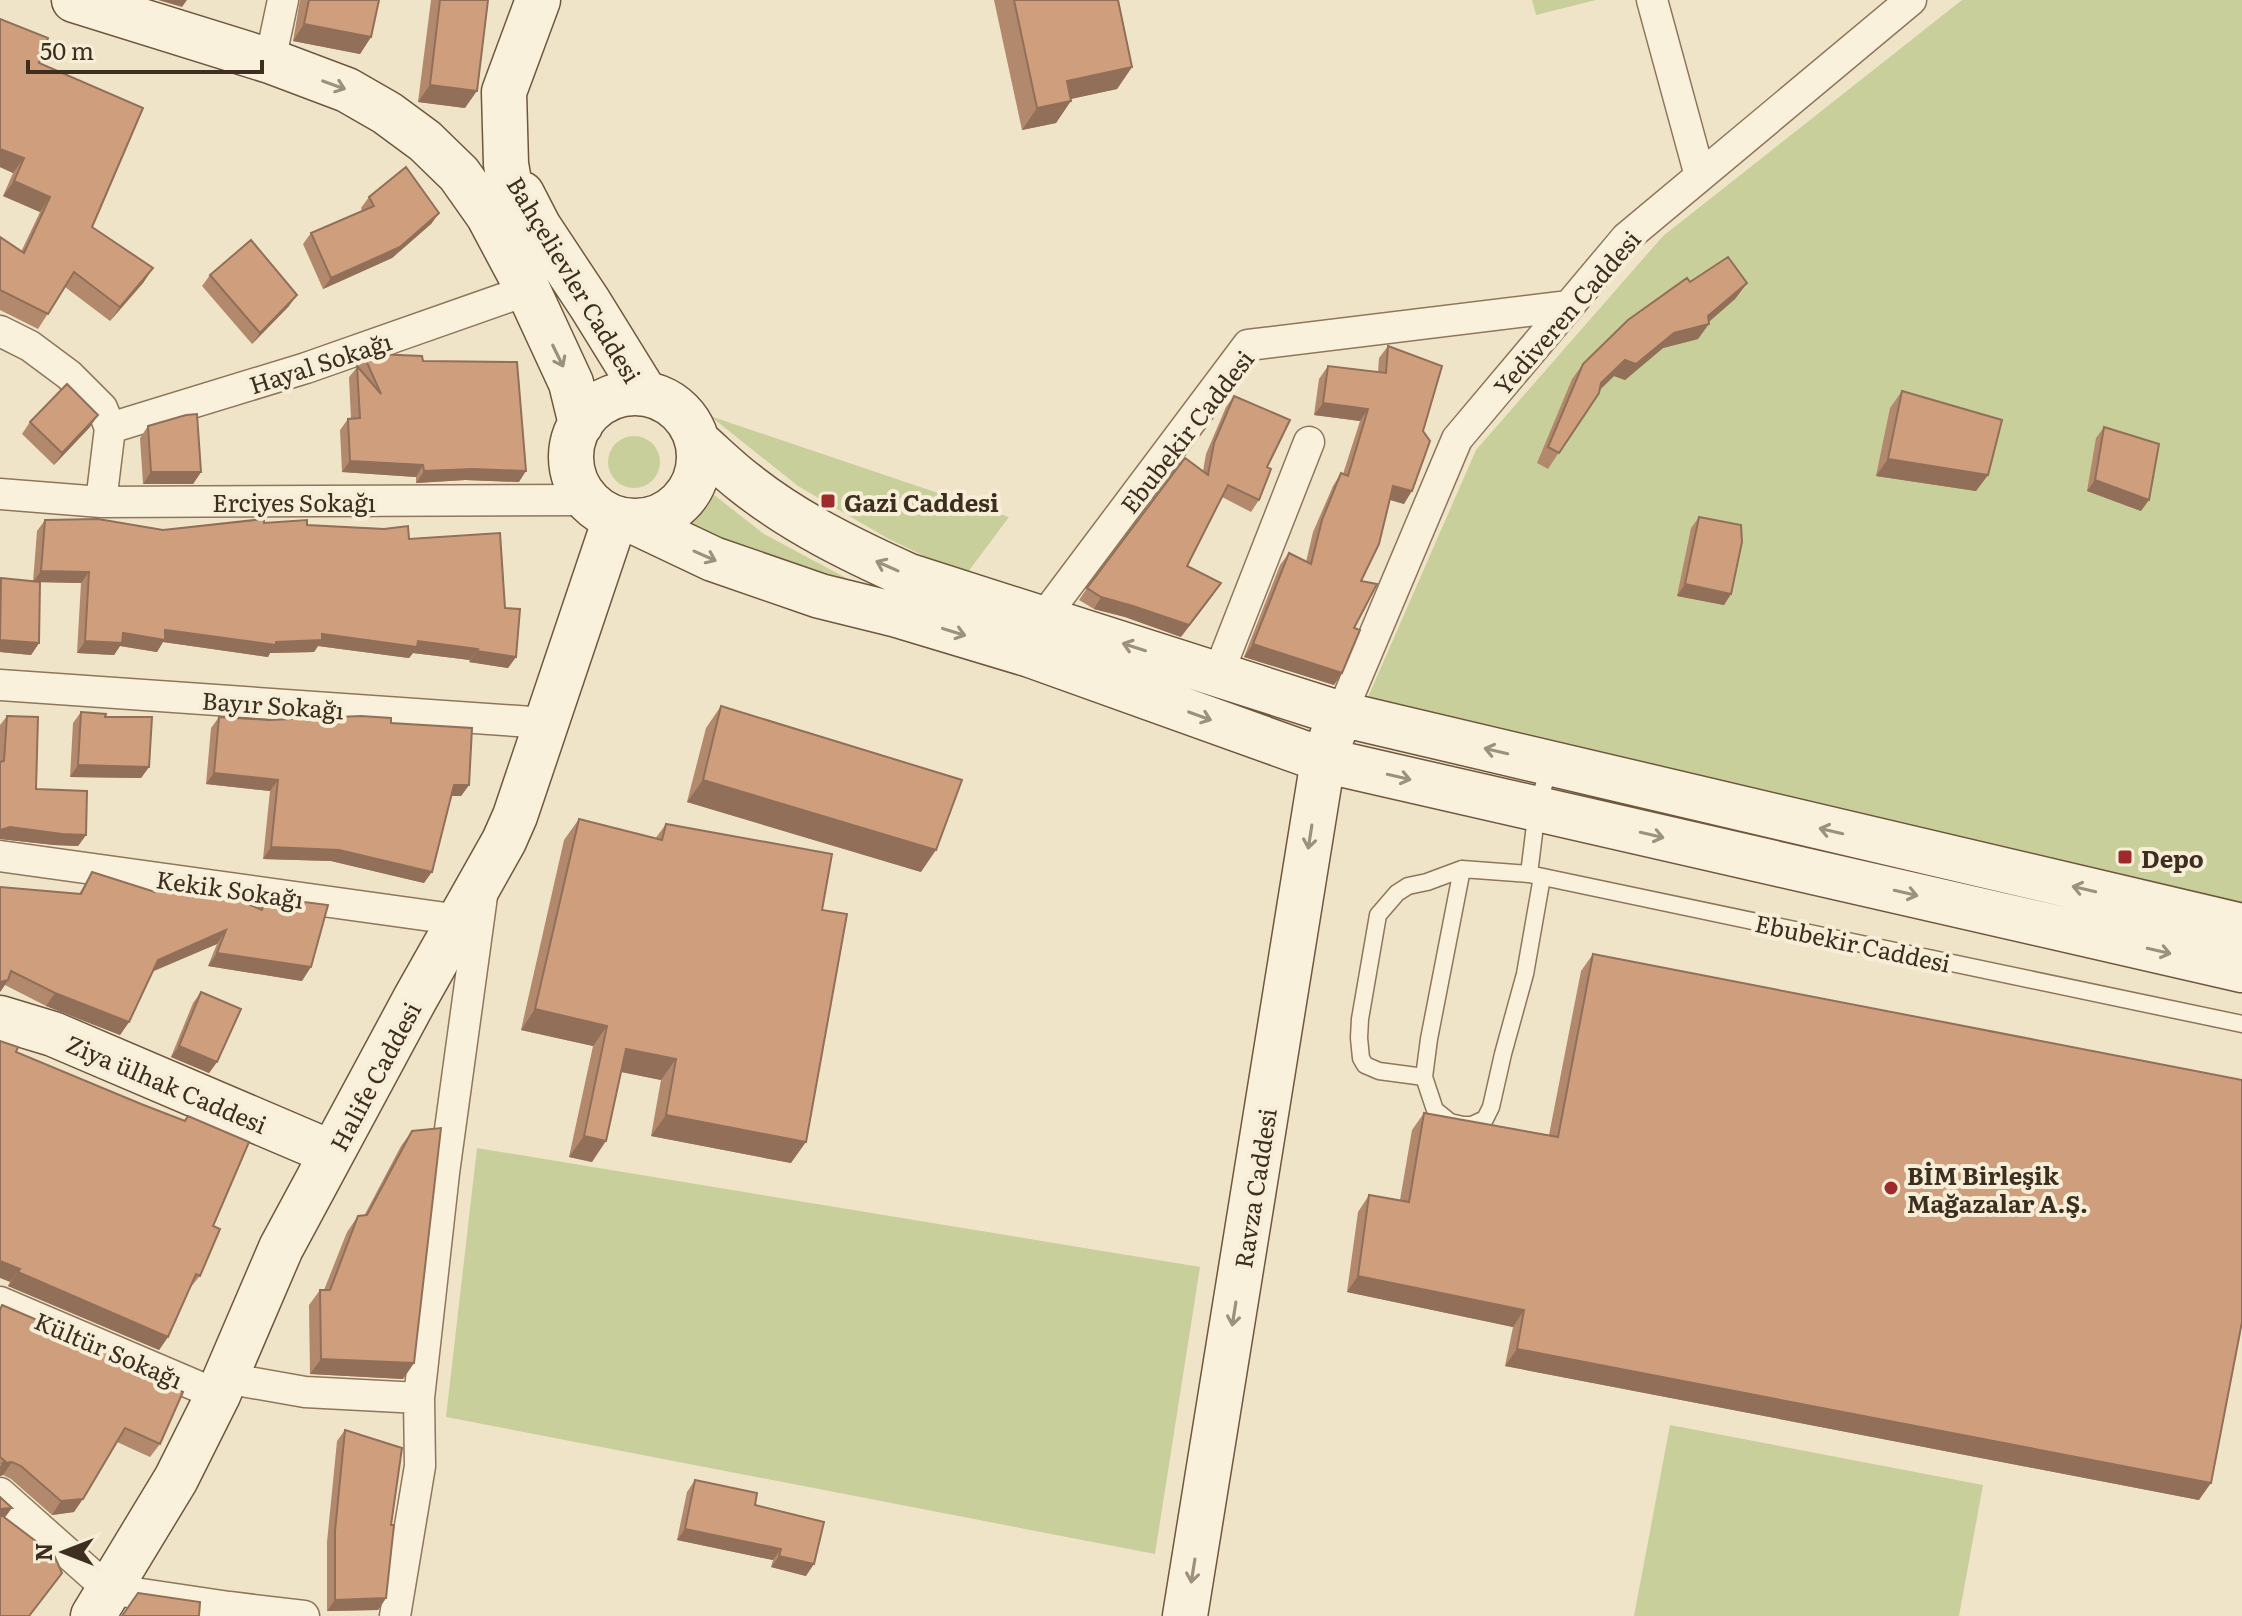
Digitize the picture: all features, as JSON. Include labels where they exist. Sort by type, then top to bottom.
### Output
[{"type":"main road","name":"Bahçelievler Caddesi","points":[[74,0],[270,61],[347,90],[387,113],[425,141],[459,174],[488,215],[528,290],[571,383],[581,424]]},
{"type":"main road","points":[[528,290],[506,164],[504,92],[538,0]]},
{"type":"main road","name":"Bahçelievler Caddesi","points":[[506,164],[539,227],[645,393]]},
{"type":"main road","points":[[612,514],[655,519],[674,510],[688,495],[697,476],[700,454],[695,432],[683,414],[666,400],[645,393],[622,394],[602,402],[585,417],[575,435],[571,455],[573,476],[582,494],[612,514],[713,559],[820,596],[897,615],[1037,636],[1218,674],[1341,714],[2242,926]]},
{"type":"main road","points":[[697,441],[746,483],[795,517],[852,550],[1037,636],[1323,760],[2242,970]]},
{"type":"main road","name":"Halife Caddesi","points":[[100,1602],[176,1479],[222,1387],[281,1248],[504,841],[546,723],[612,514]]},
{"type":"main road","points":[[1323,760],[1341,714]]},
{"type":"main road","name":"Ravza Caddesi","points":[[1185,1616],[1323,760]]},
{"type":"main road","name":"Ziya ülhak Caddesi","points":[[0,1018],[53,1034],[332,1153]]},
{"type":"street","points":[[270,61],[283,0]]},
{"type":"street","points":[[1652,0],[1700,176]]},
{"type":"street","name":"Yediveren Caddesi","points":[[1341,714],[1457,439],[1626,238],[1700,176],[1875,13],[1911,0]]},
{"type":"street","name":"Hayal Sokağı","points":[[110,428],[306,368],[528,290]]},
{"type":"street","name":"Ebubekir Caddesi","points":[[1037,636],[1248,345],[1569,306]]},
{"type":"street","points":[[0,331],[30,346],[69,375],[102,408],[110,428],[101,502]]},
{"type":"street","points":[[1218,674],[1309,442]]},
{"type":"street","name":"Erciyes Sokağı","points":[[0,494],[101,502],[612,514]]},
{"type":"street","name":"Bayır Sokağı","points":[[0,685],[546,723]]},
{"type":"street","name":"Kekik Sokağı","points":[[0,856],[460,920]]},
{"type":"street","points":[[395,1616],[420,1466],[419,1398],[444,1173],[485,875]]},
{"type":"street","name":"Kültür Sokağı","points":[[0,1302],[222,1387],[419,1398]]},
{"type":"street","points":[[0,1493],[100,1602],[229,1607],[304,1616]]},
{"type":"lane","points":[[1424,1077],[1379,1071],[1365,1065],[1361,1058],[1359,1038],[1378,915],[1397,893],[1408,886],[1462,869],[1433,1013],[1424,1077],[1429,1097],[1441,1116],[1463,1125],[1485,1119],[1491,1107],[1525,974],[1535,875],[1537,809],[1550,764]]},
{"type":"lane","name":"Ebubekir Caddesi","points":[[1462,869],[1535,875],[2242,1024]]},
{"type":"green space","points":[[1532,0],[1596,0],[1536,15]]},
{"type":"green space","points":[[1962,0],[2242,0],[2242,905],[1368,697],[1476,450],[1663,236]]},
{"type":"green space","points":[[710,416],[1009,517],[965,576],[887,538],[798,486]]},
{"type":"green space","points":[[634,436],[652,444],[660,462],[652,480],[634,488],[616,480],[608,462],[616,444]]},
{"type":"green space","points":[[704,487],[764,534],[863,587],[671,530]]},
{"type":"green space","points":[[477,1148],[1200,1267],[1155,1554],[446,1417]]},
{"type":"green space","points":[[1670,1425],[1983,1485],[1959,1616],[1634,1616]]},
{"type":"building","points":[[309,0],[379,0],[371,37],[304,24]]},
{"type":"building","points":[[440,0],[488,0],[477,91],[430,85]]},
{"type":"building","points":[[1014,0],[1118,0],[1132,67],[1067,81],[1071,101],[1037,108]]},
{"type":"building","points":[[0,19],[48,38],[39,63],[143,108],[92,227],[153,268],[120,307],[74,272],[48,314],[0,290],[0,237],[24,253],[50,197],[14,181],[24,158],[0,149]]},
{"type":"building","points":[[406,167],[439,213],[400,247],[331,278],[311,233],[374,206],[369,197]]},
{"type":"building","points":[[251,240],[297,295],[260,333],[210,275]]},
{"type":"building","points":[[1728,257],[1747,283],[1708,316],[1709,324],[1674,333],[1636,364],[1625,360],[1601,383],[1599,393],[1559,453],[1548,447],[1583,364],[1628,320],[1687,278],[1690,282]]},
{"type":"building","points":[[1388,346],[1442,366],[1423,431],[1430,441],[1412,491],[1393,486],[1379,544],[1361,581],[1377,584],[1354,628],[1360,630],[1342,673],[1253,644],[1289,553],[1311,564],[1322,520],[1341,473],[1348,476],[1368,409],[1323,403],[1328,366],[1386,373]]},
{"type":"building","points":[[375,354],[422,356],[423,361],[517,362],[526,471],[424,471],[423,465],[350,461],[348,419],[360,418],[357,366],[381,394],[365,358]]},
{"type":"building","points":[[67,384],[98,415],[62,453],[30,422]]},
{"type":"building","points":[[1902,391],[2002,420],[1988,475],[1888,459]]},
{"type":"building","points":[[1234,396],[1290,420],[1267,467],[1271,469],[1259,500],[1228,485],[1187,566],[1221,583],[1189,625],[1101,597],[1087,588],[1185,458],[1208,475],[1214,443]]},
{"type":"building","points":[[197,414],[201,472],[151,472],[148,426]]},
{"type":"building","points":[[2104,427],[2159,444],[2149,500],[2095,480]]},
{"type":"building","points":[[1699,517],[1741,525],[1742,542],[1731,594],[1685,584]]},
{"type":"building","points":[[98,519],[163,530],[264,519],[264,523],[307,520],[307,525],[384,529],[408,526],[409,539],[500,533],[505,608],[520,609],[516,657],[418,641],[417,647],[322,634],[322,640],[276,642],[276,645],[165,630],[165,640],[123,633],[122,643],[85,641],[89,572],[41,571],[45,520]]},
{"type":"building","points":[[1,578],[40,582],[39,643],[0,640]]},
{"type":"building","points":[[721,706],[962,780],[936,850],[703,780]]},
{"type":"building","points":[[81,712],[106,714],[105,717],[152,717],[149,767],[78,765]]},
{"type":"building","points":[[7,716],[38,717],[36,789],[87,791],[86,835],[10,827],[0,830],[0,762],[4,761]]},
{"type":"building","points":[[361,716],[391,718],[391,723],[472,728],[469,785],[454,785],[432,872],[339,850],[271,847],[278,780],[214,773],[219,717],[269,720]]},
{"type":"building","points":[[579,819],[662,840],[666,824],[832,854],[822,910],[847,914],[806,1142],[666,1115],[676,1059],[626,1049],[606,1141],[584,1136],[607,1026],[535,1009]]},
{"type":"building","points":[[92,872],[155,892],[158,884],[194,892],[211,889],[262,910],[266,897],[328,905],[311,967],[217,953],[226,930],[158,960],[129,1022],[55,993],[11,971],[8,980],[0,982],[0,887],[81,894]]},
{"type":"building","name":"BİM Birleşik Mağazalar A.Ş.","points":[[1593,954],[2242,1080],[2242,1322],[2211,1483],[1517,1349],[1524,1310],[1358,1276],[1369,1195],[1409,1202],[1424,1113],[1558,1137]]},
{"type":"building","points":[[201,992],[241,1009],[217,1062],[179,1046]]},
{"type":"building","points":[[0,1041],[18,1047],[16,1052],[141,1104],[185,1121],[188,1116],[249,1142],[213,1226],[220,1229],[168,1337],[18,1272],[20,1269],[0,1261]]},
{"type":"building","points":[[441,1128],[414,1363],[321,1359],[320,1290],[330,1290],[358,1216],[367,1215],[412,1131]]},
{"type":"building","points":[[2,1305],[154,1370],[151,1377],[183,1392],[160,1444],[125,1428],[83,1499],[61,1501],[21,1466],[12,1462],[3,1463],[5,1461],[0,1457]]},
{"type":"building","points":[[345,1430],[402,1448],[391,1525],[394,1525],[386,1598],[335,1600],[335,1531]]},
{"type":"building","points":[[695,1480],[757,1493],[755,1505],[824,1522],[814,1564],[779,1556],[781,1549],[685,1529]]},
{"type":"building","points":[[0,1497],[12,1508],[0,1509]]},
{"type":"building","points":[[0,1514],[54,1555],[62,1573],[29,1616],[0,1616]]},
{"type":"building","points":[[138,1593],[200,1602],[199,1616],[122,1616]]},
{"type":"place","name":"Gazi Caddesi","points":[[828,501]]},
{"type":"place","name":"Depo","points":[[2125,857]]},
{"type":"place","name":"BİM Birleşik Mağazalar A.Ş.","points":[[1891,1188]]}]
